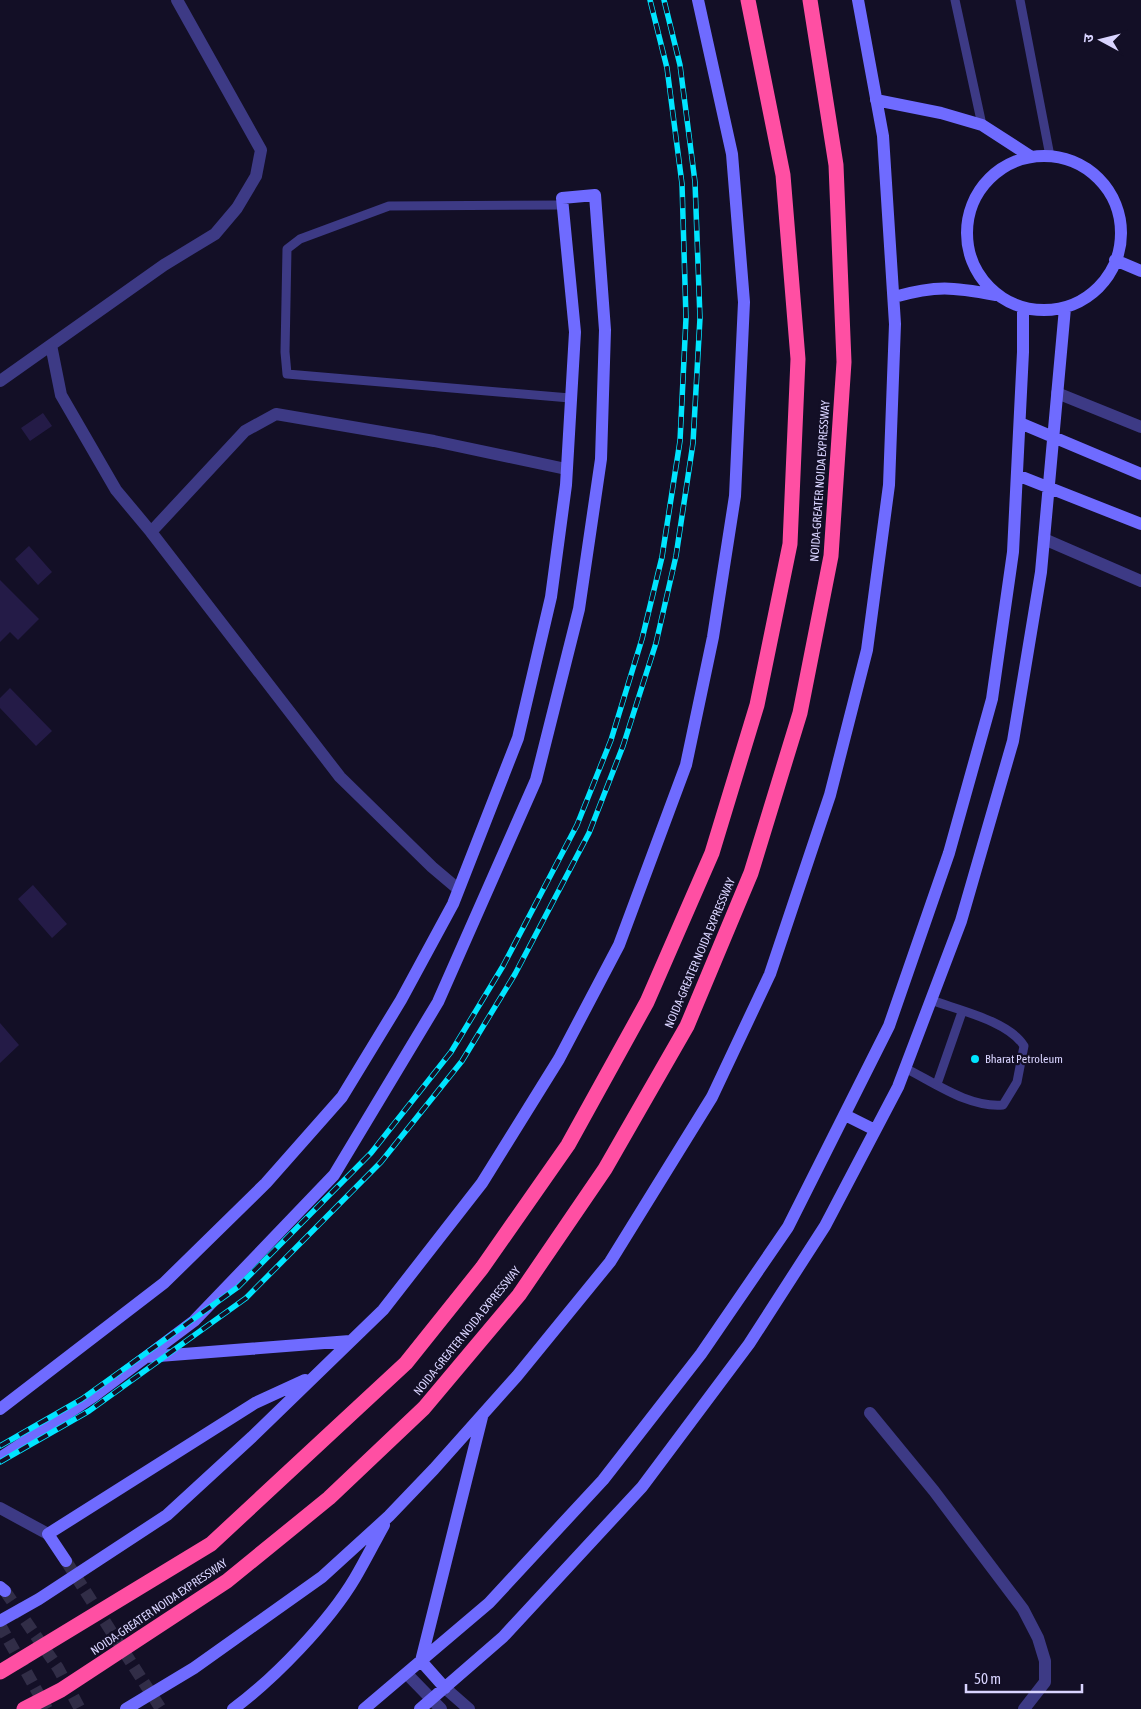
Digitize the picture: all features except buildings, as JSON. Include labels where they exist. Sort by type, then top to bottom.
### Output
[{"type":"highway","name":"NOIDA-GREATER NOIDA EXPRESSWAY","points":[[0,1672],[211,1544],[406,1362],[482,1268],[568,1146],[647,1002],[715,843],[757,705],[790,544],[797,349],[783,174],[748,0]]},
{"type":"highway","name":"NOIDA-GREATER NOIDA EXPRESSWAY","points":[[24,1709],[61,1690],[227,1581],[330,1498],[424,1408],[519,1296],[605,1169],[687,1026],[751,873],[797,723],[831,556],[844,342],[836,165],[810,0]]},
{"type":"street","points":[[0,381],[164,265],[215,234],[237,208],[256,176],[261,150],[177,0]]},
{"type":"street","points":[[0,1620],[39,1599],[167,1515],[383,1310],[482,1183],[559,1058],[619,945],[686,764],[713,637],[736,496],[744,302],[732,154],[698,0]]},
{"type":"street","points":[[126,1709],[194,1668],[322,1578],[388,1516],[483,1415],[610,1262],[712,1097],[770,974],[830,795],[867,650],[889,485],[895,324],[894,297],[883,136],[858,0]]},
{"type":"street","points":[[876,100],[942,113],[982,125],[1030,156]]},
{"type":"street","points":[[894,297],[923,289],[951,286],[996,295],[1023,308],[1044,311],[1065,308],[1091,295],[1111,272],[1121,244],[1120,215],[1108,188],[1087,167],[1059,156],[1030,156],[1002,167],[981,187],[969,214],[967,244],[977,272],[996,295]]},
{"type":"street","points":[[0,1409],[164,1283],[266,1183],[342,1097],[401,1000],[453,904],[518,738],[551,597],[566,469],[575,332],[562,198],[595,195],[605,330],[601,458],[579,609],[536,780],[438,1002],[334,1175],[194,1321],[94,1396],[0,1458]]},
{"type":"street","points":[[1116,260],[1141,271]]},
{"type":"street","points":[[364,1709],[489,1603],[603,1480],[701,1354],[788,1227],[889,1026],[949,854],[992,699],[1014,552],[1023,308]]},
{"type":"street","points":[[420,1709],[503,1637],[642,1487],[749,1344],[825,1226],[898,1087],[961,921],[1013,741],[1042,572],[1065,308]]},
{"type":"street","points":[[51,345],[61,395],[116,490],[151,532],[340,777],[432,867],[458,889]]},
{"type":"street","points":[[1057,392],[1141,427]]},
{"type":"street","points":[[151,532],[245,431],[276,414],[434,441],[566,469]]},
{"type":"street","points":[[1020,423],[1141,474]]},
{"type":"street","points":[[1017,475],[1141,524]]},
{"type":"street","points":[[1044,540],[1141,581]]},
{"type":"street","points":[[845,1115],[875,1130]]},
{"type":"street","points":[[146,1358],[350,1342]]},
{"type":"street","points":[[48,1534],[255,1403],[314,1376]]},
{"type":"street","points":[[870,1413],[934,1492],[1017,1601],[1038,1638],[1045,1661],[1045,1682],[1024,1709]]},
{"type":"street","points":[[421,1661],[483,1415]]},
{"type":"street","points":[[0,1508],[48,1534],[66,1561]]},
{"type":"street","points":[[233,1709],[256,1692],[326,1619],[354,1580],[388,1516]]},
{"type":"street","points":[[421,1661],[445,1688],[468,1709]]},
{"type":"street","points":[[407,1674],[441,1709]]},
{"type":"lane","points":[[955,0],[982,125]]},
{"type":"lane","points":[[1020,0],[1050,156]]},
{"type":"lane","points":[[563,205],[388,206],[300,239],[287,249],[285,352],[287,374],[570,398]]},
{"type":"lane","points":[[905,1068],[973,1102],[991,1106],[1003,1106],[1017,1082],[1024,1046],[1018,1037],[1006,1028],[931,1000]]},
{"type":"lane","points":[[937,1084],[962,1012]]},
{"type":"tunnel","points":[[66,1561],[161,1709]]},
{"type":"tunnel","points":[[5,1591],[58,1668],[80,1709]]},
{"type":"tunnel","points":[[0,1625],[47,1709]]},
{"type":"railway","points":[[0,1446],[82,1399],[238,1287],[371,1153],[451,1052],[503,966],[577,825],[611,740],[642,639],[662,557],[680,441],[686,318],[682,184],[667,68],[650,0]]},
{"type":"railway","points":[[0,1462],[89,1411],[246,1298],[381,1162],[462,1061],[515,974],[589,833],[623,746],[656,643],[676,556],[693,443],[700,318],[695,182],[680,65],[664,0]]},
{"type":"place","name":"Bharat Petroleum","points":[[975,1059]]}]
